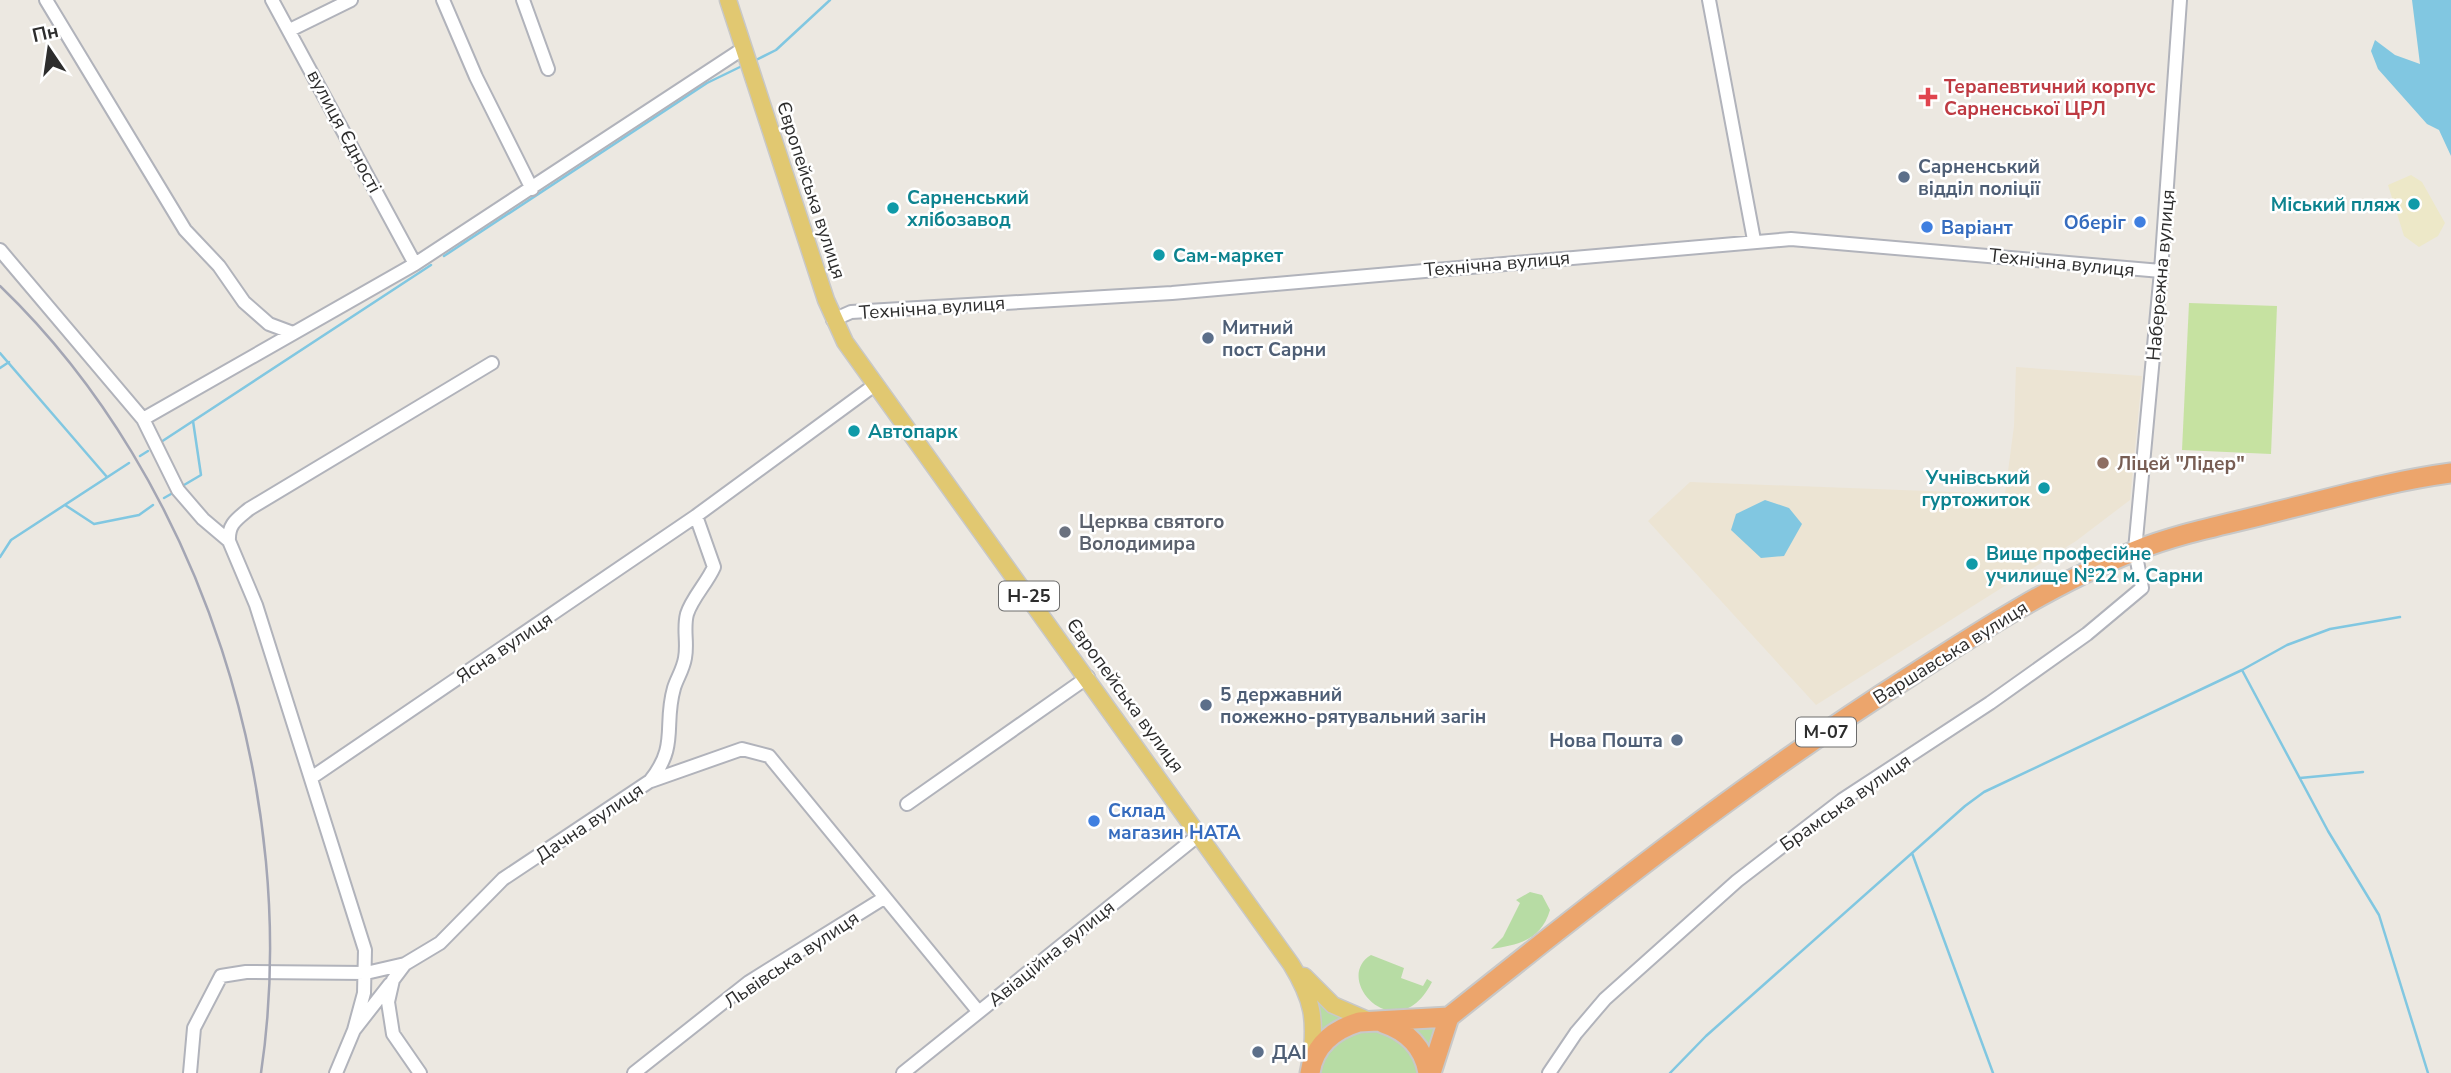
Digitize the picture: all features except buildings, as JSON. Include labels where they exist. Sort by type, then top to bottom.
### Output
[{"type":"highway","name":"Варшавська вулиця","points":[[1450,1017],[1731,797],[1869,702],[1993,623],[2063,584],[2135,550],[2371,489],[2451,473]]},
{"type":"highway","points":[[1310,1069],[1318,1049],[1335,1032],[1376,1022],[1450,1017],[1429,1073]]},
{"type":"highway","name":"Н-25","points":[[1376,1022],[1409,1037],[1423,1055],[1429,1073]]},
{"type":"main road","name":"Європейська вулиця","points":[[728,0],[834,320],[876,384],[1292,964],[1312,1004],[1314,1020],[1310,1069]]},
{"type":"main road","name":"Європейська вулиця","points":[[1292,964],[1334,1005],[1376,1022]]},
{"type":"street","points":[[46,0],[185,230],[219,267],[244,302],[269,324],[293,333]]},
{"type":"street","name":"вулиця Єдності","points":[[272,0],[415,264]]},
{"type":"street","points":[[289,30],[351,0]]},
{"type":"street","points":[[443,0],[475,77],[532,189]]},
{"type":"street","points":[[523,0],[548,69]]},
{"type":"street","points":[[1709,0],[1754,240]]},
{"type":"street","name":"Набережна вулиця","points":[[2135,550],[2161,271],[2180,0]]},
{"type":"street","points":[[143,419],[415,264],[747,57]]},
{"type":"street","name":"Технічна вулиця","points":[[834,320],[850,312],[1172,293],[1754,240],[1829,241],[2161,271]]},
{"type":"street","points":[[0,250],[143,419],[177,490],[203,519],[229,541],[257,605],[365,950],[366,973],[354,1030],[336,1073]]},
{"type":"street","points":[[229,541],[231,525],[248,509],[492,363]]},
{"type":"street","points":[[696,516],[876,384]]},
{"type":"street","points":[[203,519],[218,519],[248,509]]},
{"type":"street","name":"Ясна вулиця","points":[[311,778],[696,516]]},
{"type":"street","name":"Дачна вулиця","points":[[354,1030],[405,964],[440,943],[503,879],[650,781],[664,764],[670,743],[674,688],[686,655],[685,625],[688,611],[714,567],[696,516]]},
{"type":"street","name":"Брамська вулиця","points":[[1549,1073],[1576,1032],[1605,999],[1774,851],[1842,800],[1990,704],[2133,598],[2141,588],[2135,550]]},
{"type":"street","points":[[907,804],[1088,677]]},
{"type":"street","points":[[650,781],[742,749],[760,751],[769,756],[978,1011]]},
{"type":"street","name":"Авіаційна вулиця","points":[[903,1073],[1200,834]]},
{"type":"street","name":"Львівська вулиця","points":[[634,1073],[749,982],[884,898]]},
{"type":"street","points":[[190,1073],[194,1028],[221,976],[246,972],[366,973],[405,964]]},
{"type":"street","points":[[393,980],[387,1002],[393,1034],[420,1073]]},
{"type":"shaded area","points":[[2016,367],[2142,376],[2130,500],[2076,541],[1816,705],[1648,521],[1690,482],[2005,494],[2014,426]]},
{"type":"green space","points":[[2189,303],[2277,306],[2271,454],[2182,450]]},
{"type":"green space","points":[[1530,892],[1542,895],[1550,910],[1541,928],[1520,943],[1491,949],[1503,937],[1520,903],[1516,900]]},
{"type":"green space","points":[[1371,955],[1404,968],[1401,978],[1423,986],[1427,979],[1432,982],[1418,1002],[1402,1010],[1387,1010],[1373,1003],[1363,992],[1359,979],[1361,966]]},
{"type":"green space","points":[[1304,984],[1345,1012],[1449,1017],[1431,1073],[1310,1073]]},
{"type":"sand","name":"Міський пляж","points":[[2411,175],[2422,182],[2445,223],[2438,236],[2419,247],[2404,236],[2388,185]]},
{"type":"water","points":[[2412,0],[2451,0],[2451,156],[2439,130],[2427,124],[2378,69],[2371,51],[2375,40],[2395,55],[2420,64]]},
{"type":"water","points":[[1765,500],[1789,508],[1802,524],[1784,556],[1761,558],[1731,530],[1736,514]]},
{"type":"waterway","points":[[754,61],[776,50],[830,0]]},
{"type":"waterway","points":[[444,256],[707,83],[742,66]]},
{"type":"waterway","points":[[161,442],[431,265]]},
{"type":"waterway","points":[[0,353],[107,477]]},
{"type":"waterway","points":[[0,368],[9,362]]},
{"type":"waterway","points":[[184,485],[201,475],[193,421]]},
{"type":"waterway","points":[[140,456],[148,451]]},
{"type":"waterway","points":[[0,557],[11,540],[129,463]]},
{"type":"waterway","points":[[164,498],[171,494]]},
{"type":"waterway","points":[[65,505],[94,524],[139,515],[153,505]]},
{"type":"waterway","points":[[1670,1073],[1706,1036],[1984,792],[2242,670],[2287,645],[2330,629],[2400,617]]},
{"type":"waterway","points":[[2242,670],[2328,831],[2379,915],[2428,1073]]},
{"type":"waterway","points":[[2300,778],[2363,772]]},
{"type":"waterway","points":[[1912,853],[1993,1073]]},
{"type":"railway","points":[[0,286],[71,364],[132,452],[182,548],[222,649],[250,754],[266,861],[270,968],[261,1073]]},
{"type":"place","name":"Терапевтичний корпус Сарненської ЦРЛ","points":[[1928,97]]},
{"type":"place","name":"Сарненський відділ поліції","points":[[1904,177]]},
{"type":"place","name":"Міський пляж","points":[[2414,204]]},
{"type":"place","name":"Сарненський хлібозавод","points":[[893,208]]},
{"type":"place","name":"Оберіг","points":[[2140,222]]},
{"type":"place","name":"Варіант","points":[[1927,227]]},
{"type":"place","name":"Сам-маркет","points":[[1159,255]]},
{"type":"place","name":"Митний пост Сарни","points":[[1208,338]]},
{"type":"place","name":"Автопарк","points":[[854,431]]},
{"type":"place","name":"Ліцей \"Лідер\"","points":[[2103,463]]},
{"type":"place","name":"Учнівський гуртожиток","points":[[2044,488]]},
{"type":"place","name":"Церква святого Володимира","points":[[1065,532]]},
{"type":"place","name":"Вище професійне училище №22 м. Сарни","points":[[1972,564]]},
{"type":"place","name":"5 державний пожежно-рятувальний загін","points":[[1206,705]]},
{"type":"place","name":"Нова Пошта","points":[[1677,740]]},
{"type":"place","name":"Склад магазин НАТА","points":[[1094,821]]},
{"type":"place","name":"ДАІ","points":[[1258,1052]]}]
